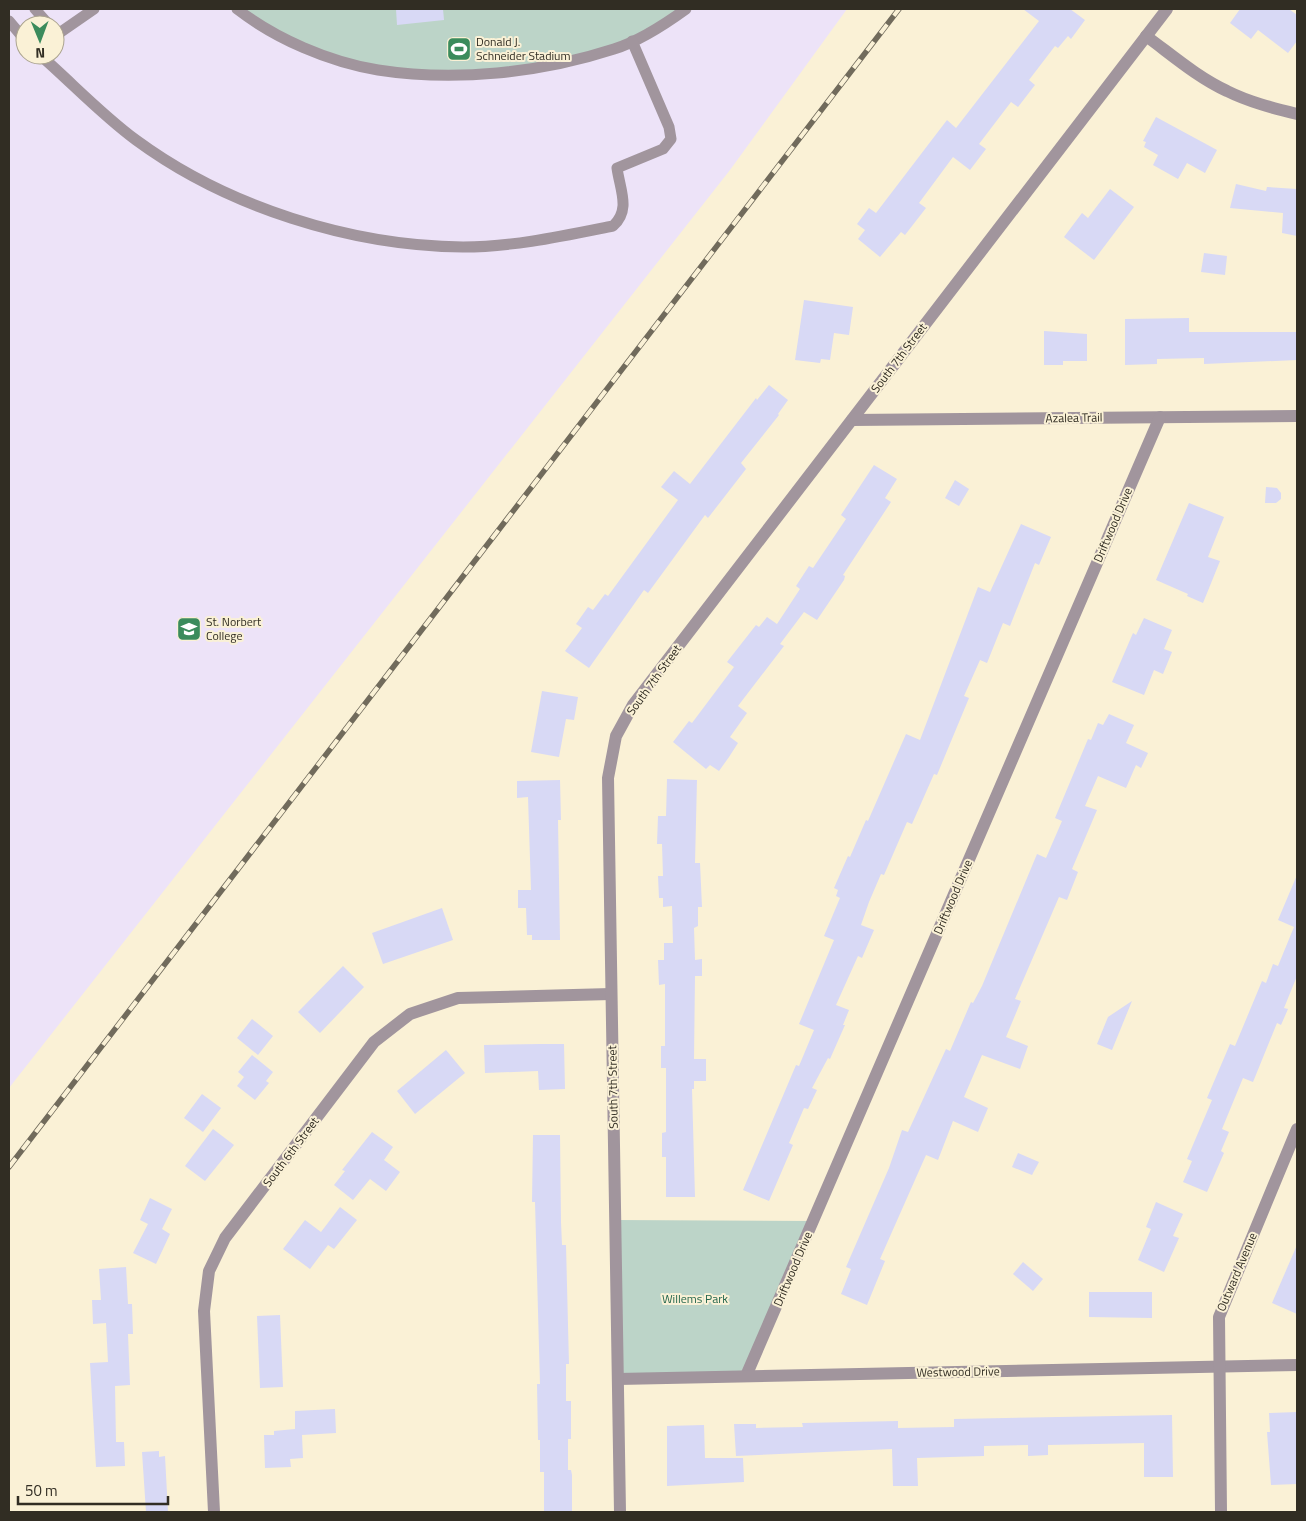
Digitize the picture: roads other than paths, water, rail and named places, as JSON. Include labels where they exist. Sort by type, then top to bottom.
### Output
[{"type":"street","name":"South 7th Street","points":[[620,1512],[608,778],[616,736],[633,705],[1167,9]]},
{"type":"street","points":[[1146,36],[1201,77],[1226,91],[1258,104],[1297,114]]},
{"type":"street","name":"Azalea Trail","points":[[852,420],[1297,416]]},
{"type":"street","name":"Driftwood Drive","points":[[746,1376],[1160,417]]},
{"type":"street","name":"South 6th Street","points":[[214,1512],[204,1311],[209,1271],[225,1238],[374,1042],[410,1014],[458,998],[611,994]]},
{"type":"street","name":"Outward Avenue","points":[[1221,1512],[1218,1367],[1219,1316],[1297,1129]]},
{"type":"street","name":"Westwood Drive","points":[[618,1379],[1297,1365]]},
{"type":"lane","points":[[65,29],[94,9]]},
{"type":"lane","points":[[237,9],[255,22],[308,48],[338,60],[378,70],[482,74],[555,64],[614,49],[660,28],[686,9]]},
{"type":"lane","points":[[51,65],[136,140],[193,175],[251,204],[355,236],[407,244],[464,247],[532,242],[612,226],[621,219],[624,208],[616,168],[663,149],[671,139],[670,127],[632,41]]},
{"type":"railway","points":[[9,1167],[899,9]]},
{"type":"place","name":"Donald J. Schneider Stadium","points":[[459,49]]},
{"type":"place","name":"St. Norbert College","points":[[189,629]]},
{"type":"park label","name":"Willems Park","points":[[695,1299]]}]
